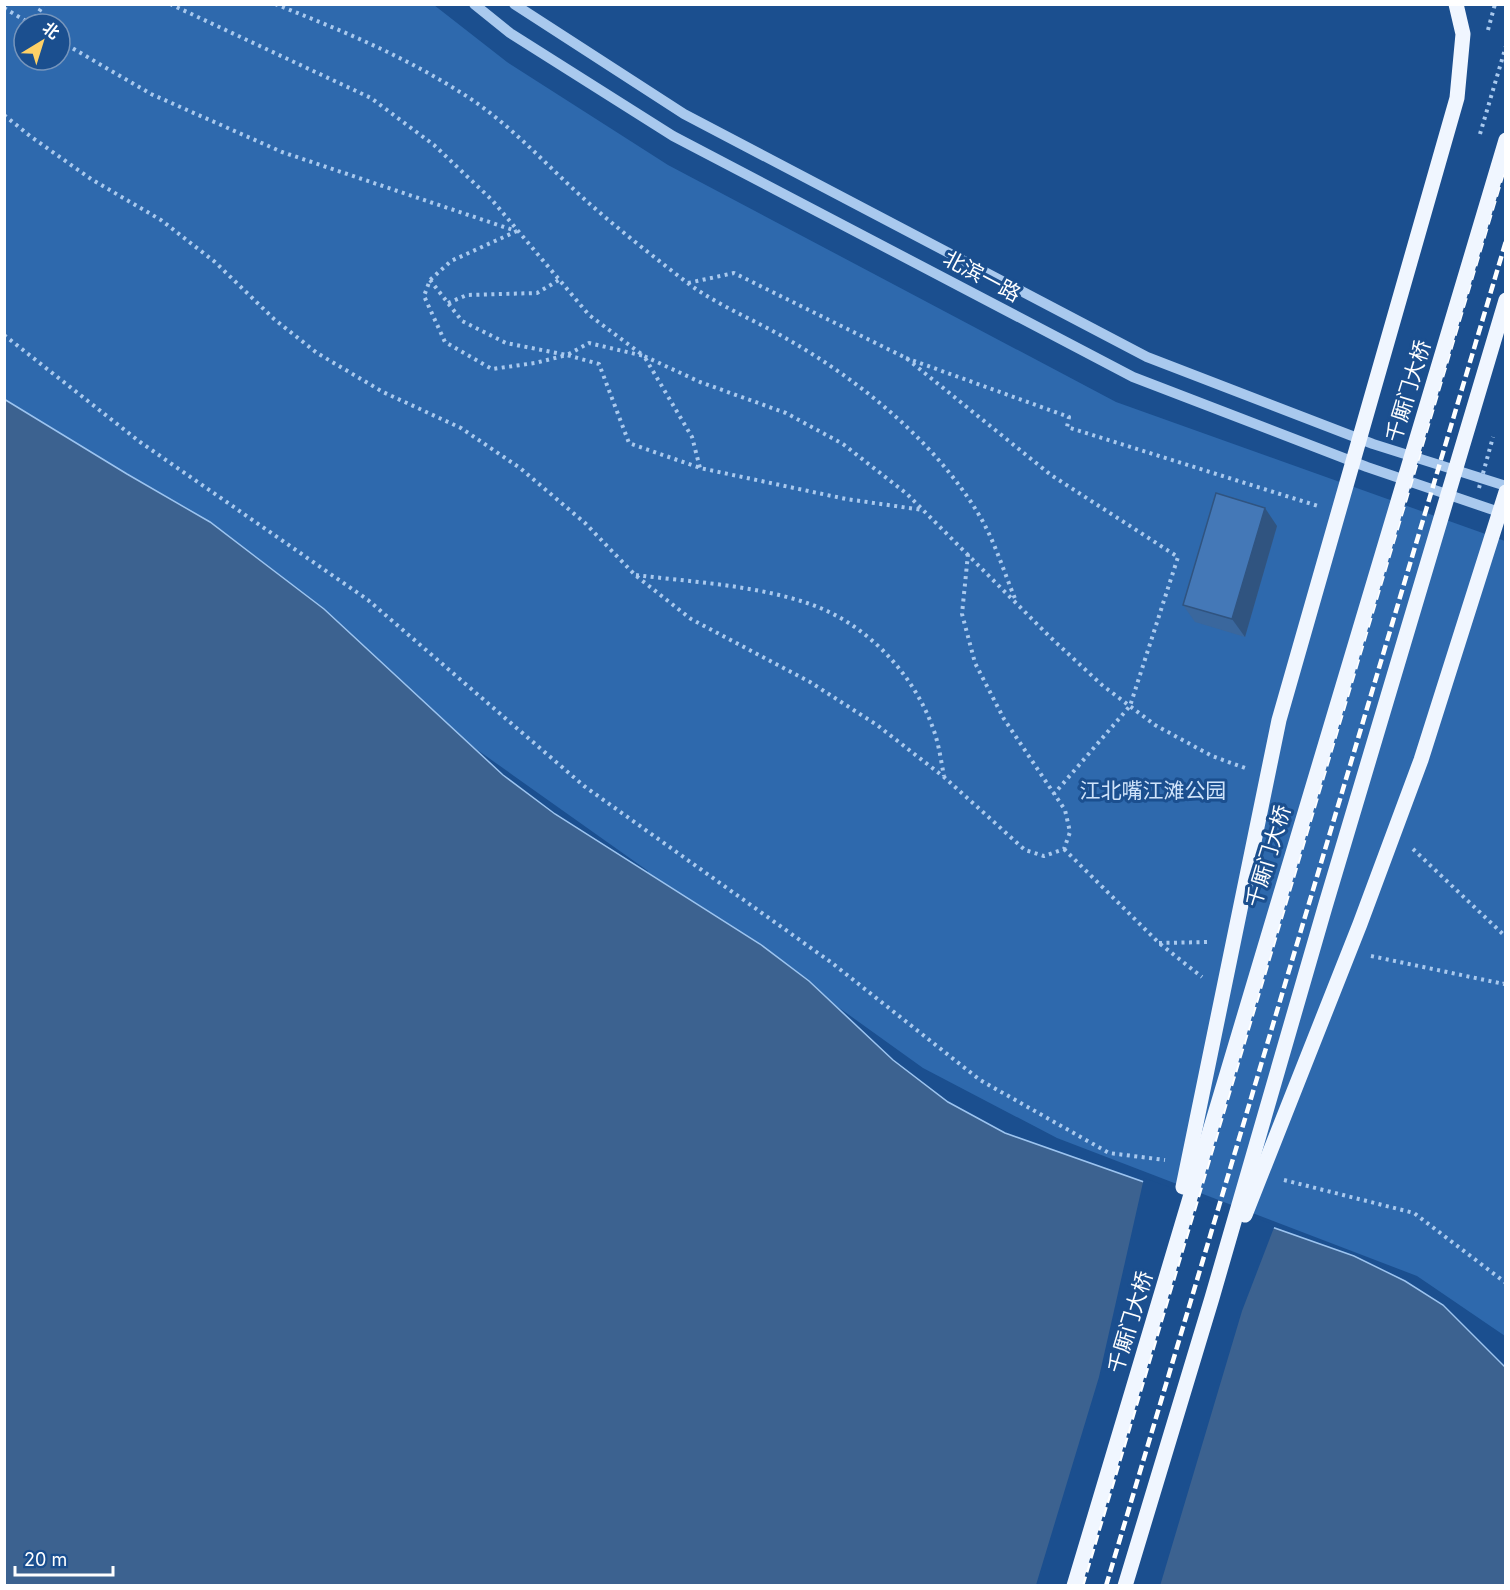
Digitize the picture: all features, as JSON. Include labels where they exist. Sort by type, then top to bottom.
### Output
[{"type":"main road","points":[[1163,1286],[1279,720],[1457,98],[1463,34],[1456,4]]},
{"type":"main road","name":"千厮门大桥","points":[[1074,1586],[1506,140]]},
{"type":"main road","points":[[1125,1586],[1506,300]]},
{"type":"main road","points":[[1212,1298],[1360,924],[1421,760],[1506,492]]},
{"type":"street","name":"北滨一路","points":[[474,4],[510,33],[673,136],[1133,377],[1367,467],[1506,514]]},
{"type":"street","name":"北滨一路","points":[[514,4],[684,114],[1147,357],[1373,444],[1506,486]]},
{"type":"path","points":[[170,4],[371,98],[434,145],[492,200],[589,315],[644,356],[692,437],[700,468]]},
{"type":"path","points":[[275,4],[339,29],[403,59],[462,92],[518,135],[609,220],[688,283],[724,306],[787,339],[849,378],[898,419],[943,464],[982,520],[1017,603]]},
{"type":"path","points":[[72,48],[151,94],[282,152],[517,231]]},
{"type":"path","points":[[4,115],[91,179],[161,220],[215,262],[274,320],[317,353],[383,392],[461,428],[520,468],[585,523],[635,575],[691,619],[810,682],[877,725],[944,777],[1025,850],[1044,856],[1064,849]]},
{"type":"path","points":[[517,231],[451,261],[430,280],[424,296],[445,342],[492,369],[567,356],[590,343],[644,356],[700,382],[786,413],[843,444],[907,494],[1102,685],[1155,725],[1212,756],[1254,771]]},
{"type":"path","points":[[688,283],[734,273],[906,358],[1069,417],[1067,428],[1328,509]]},
{"type":"path","points":[[430,280],[462,321],[506,343],[599,364],[629,443],[700,468],[846,499],[924,510]]},
{"type":"path","points":[[448,303],[467,295],[537,293],[559,280]]},
{"type":"path","points":[[4,335],[140,442],[368,600],[585,786],[832,963],[980,1080],[1108,1153],[1175,1162]]},
{"type":"path","points":[[906,358],[1051,475],[1178,557],[1130,706],[1054,794]]},
{"type":"path","points":[[1478,494],[1496,427]]},
{"type":"path","points":[[968,554],[962,614],[975,663],[1004,719],[1065,810],[1070,832],[1064,849]]},
{"type":"path","points":[[635,575],[769,592],[808,603],[849,623],[883,650],[915,688],[935,732],[944,777]]},
{"type":"path","points":[[1410,847],[1506,937]]},
{"type":"path","points":[[1064,849],[1160,943],[1206,980]]},
{"type":"path","points":[[1276,1178],[1414,1213],[1506,1282]]},
{"type":"green space","name":"江北嘴江滩公园","points":[[5,5],[434,5],[507,62],[668,165],[1116,402],[1505,541],[1505,1336],[1417,1276],[1057,1138],[923,1068],[838,1007],[893,1060],[948,1102],[1005,1133],[1354,1256],[1405,1281],[1443,1305],[5,1586]],"holes":[[[469,744],[648,871],[555,814],[503,775]]]},
{"type":"shaded area","points":[[4,399],[210,522],[324,609],[503,775],[555,814],[760,944],[809,981],[893,1060],[948,1102],[1005,1133],[1354,1256],[1405,1281],[1443,1305],[1505,1367],[1505,1585],[5,1585]]},
{"type":"pier","points":[[1144,1178],[1275,1225],[1242,1311],[1160,1586],[1036,1585],[1099,1377]]},
{"type":"building","points":[[1216,493],[1265,508],[1232,619],[1183,605]]},
{"type":"railway","points":[[1082,1586],[1506,162]]},
{"type":"railway","points":[[1106,1586],[1506,241]]}]
